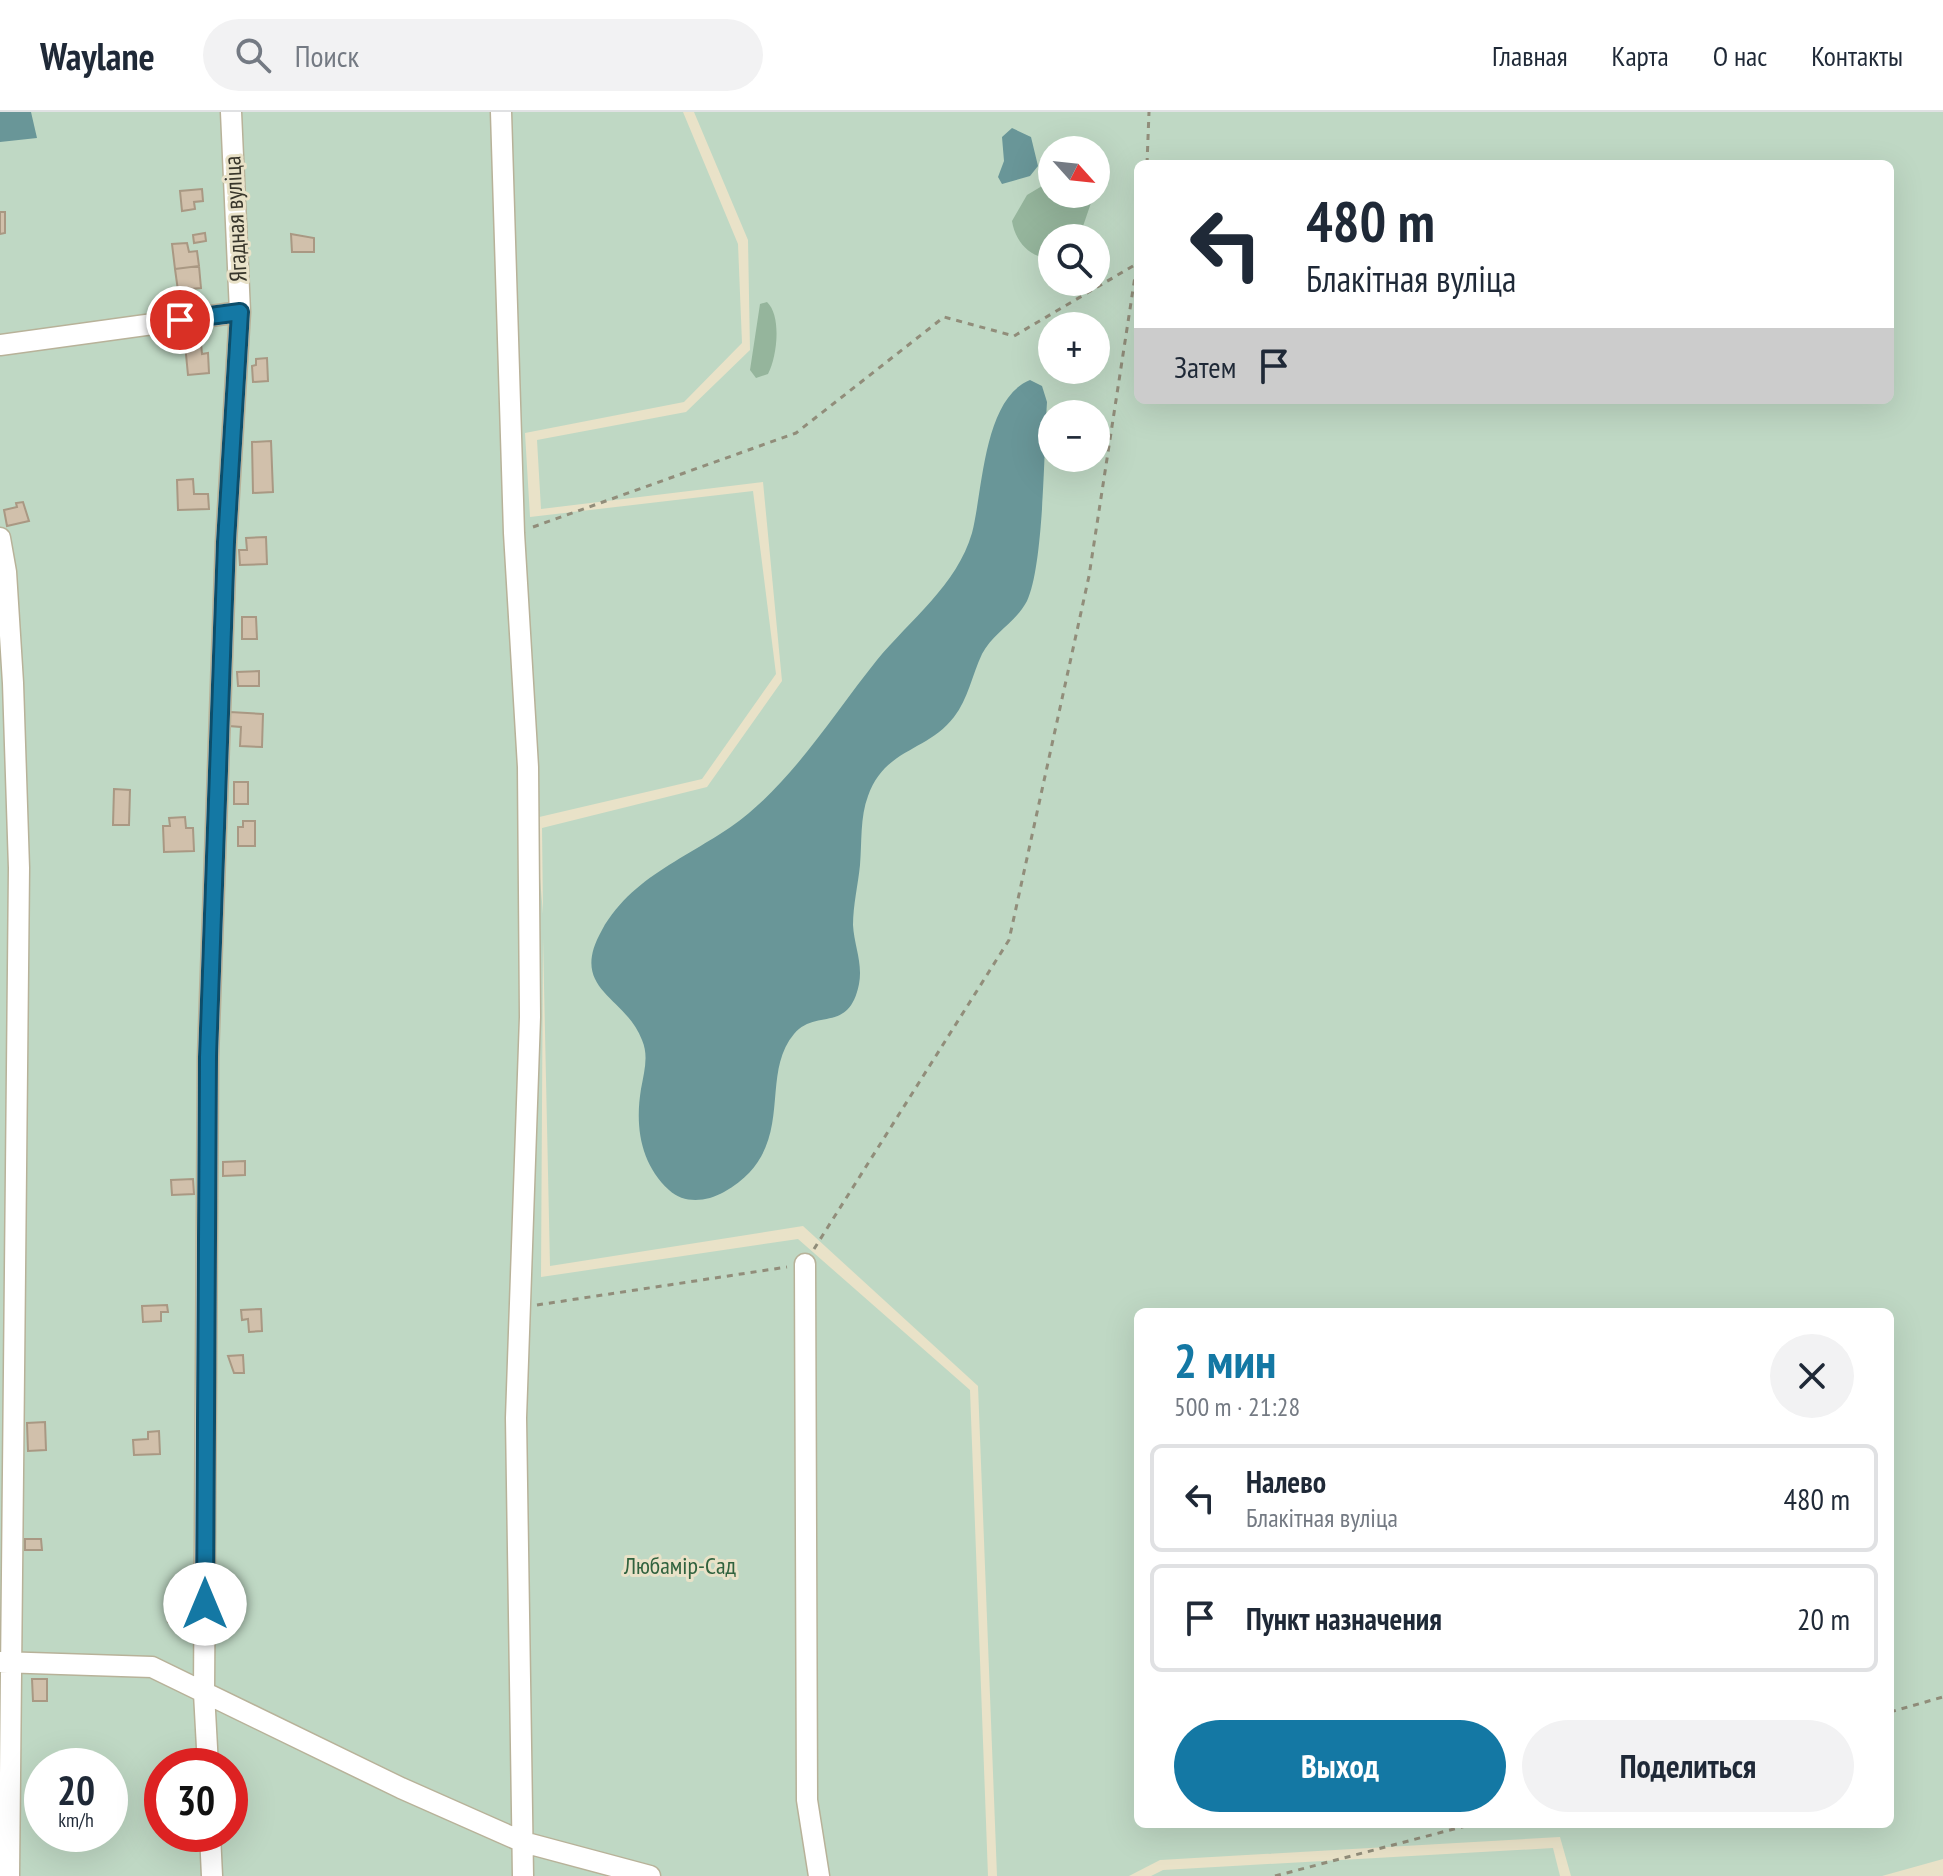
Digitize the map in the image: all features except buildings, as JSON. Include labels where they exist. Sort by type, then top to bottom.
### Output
[{"type":"street","name":"Ягадная вуліца","points":[[207,1748],[204,1693],[208,1057],[226,542],[240,312],[231,112]]},
{"type":"street","points":[[501,112],[514,533],[528,767],[530,1001],[516,1418],[523,1876]]},
{"type":"street","points":[[0,345],[240,312]]},
{"type":"street","points":[[0,538],[13,683],[19,868],[5,1662],[9,1876]]},
{"type":"street","points":[[805,1264],[807,1800],[819,1876]]},
{"type":"street","points":[[5,1662],[152,1667],[523,1842],[650,1876]]},
{"type":"street","points":[[211,1852],[212,1876]]},
{"type":"path","points":[[1147,160],[1149,112]]},
{"type":"path","points":[[514,533],[796,433],[944,317],[1014,336],[1134,262]]},
{"type":"path","points":[[519,1308],[805,1264],[1009,940],[1089,576],[1134,286]]},
{"type":"path","points":[[1894,1711],[1943,1697]]},
{"type":"path","points":[[1275,1876],[1458,1828]]},
{"type":"green space","name":"Любамір-Сад","points":[[0,112],[683,112],[738,244],[742,343],[684,402],[525,433],[530,517],[753,491],[776,674],[702,779],[535,818],[543,914],[542,828],[707,787],[782,681],[763,482],[541,509],[537,440],[686,412],[750,350],[748,240],[694,112],[1943,112],[1943,1859],[1882,1876],[1571,1876],[1560,1837],[1160,1860],[1129,1876],[997,1876],[978,1386],[803,1226],[550,1266],[543,938],[541,1277],[798,1239],[970,1390],[988,1876],[0,1876]]},
{"type":"green space","points":[[1038,188],[1038,208],[1089,208],[1084,224],[1038,224],[1038,255],[1030,252],[1020,242],[1012,221],[1027,195]]},
{"type":"green space","points":[[767,302],[775,317],[776,347],[768,374],[756,378],[750,370],[760,304]]},
{"type":"green space","points":[[1553,1848],[1560,1876],[1151,1876],[1163,1870]]},
{"type":"water","points":[[0,112],[31,112],[37,138],[0,142]]},
{"type":"water","points":[[1012,128],[1031,137],[1038,166],[1030,176],[1002,184],[998,177],[1004,161],[1002,137]]},
{"type":"water","points":[[1030,380],[1042,386],[1046,400],[1038,400],[1038,472],[1044,472],[1044,475],[1037,561],[1027,601],[982,654],[963,703],[954,717],[932,737],[885,768],[868,796],[862,821],[853,918],[860,969],[854,999],[840,1015],[803,1026],[783,1052],[770,1135],[762,1155],[747,1175],[710,1198],[681,1198],[659,1179],[646,1156],[639,1117],[644,1046],[634,1025],[595,979],[593,950],[602,930],[632,893],[749,813],[784,779],[877,660],[944,585],[965,552],[972,533],[994,426],[1014,390]]},
{"type":"route","points":[[180,320],[240,312],[226,542],[225,645],[208,1057],[205,1604]]}]
